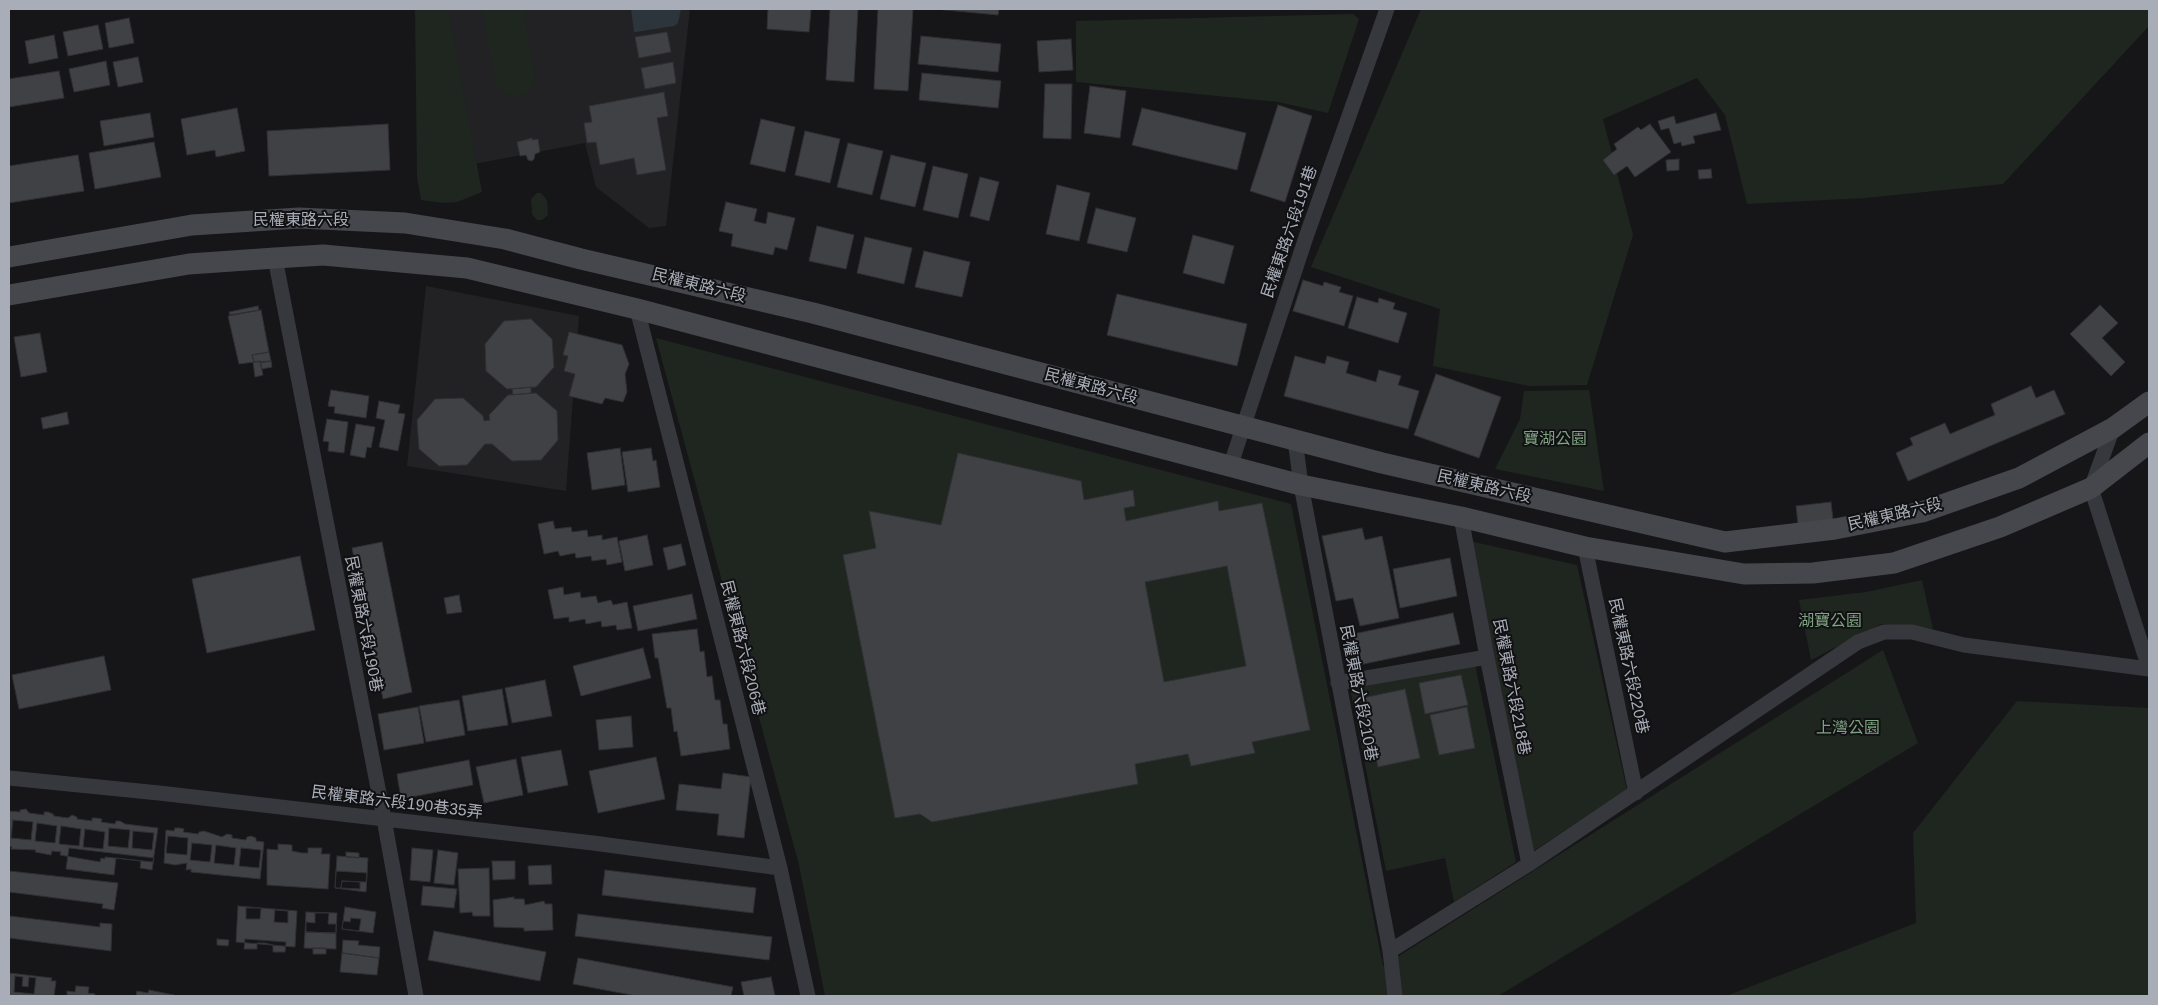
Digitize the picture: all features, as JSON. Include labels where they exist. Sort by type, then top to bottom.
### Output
[{"type":"main road","name":"民權東路六段","points":[[9,257],[192,225],[299,218],[404,224],[505,239],[581,259],[813,313],[1392,465],[1725,542],[1835,529],[1922,512],[2019,478],[2113,428],[2149,402]]},
{"type":"main road","points":[[9,295],[189,264],[323,255],[467,268],[637,309],[1301,485],[1461,517],[1585,547],[1744,574],[1813,572],[1894,562],[2000,527],[2091,488],[2149,443]]},
{"type":"street","name":"民權東路六段191巷","points":[[1230,467],[1242,427],[1388,9]]},
{"type":"street","name":"民權東路六段190巷","points":[[275,258],[384,819],[416,996]]},
{"type":"street","name":"民權東路六段206巷","points":[[637,309],[780,868],[808,996]]},
{"type":"street","points":[[1390,951],[1529,864],[1858,642],[1884,632],[1912,632],[1964,645],[2149,668],[2091,488],[2113,428]]},
{"type":"street","name":"民權東路六段210巷","points":[[1295,440],[1301,485],[1390,951],[1395,996]]},
{"type":"street","name":"民權東路六段218巷","points":[[1461,517],[1529,864]]},
{"type":"street","name":"民權東路六段220巷","points":[[1585,547],[1636,793]]},
{"type":"street","points":[[1338,683],[1487,656]]},
{"type":"street","name":"民權東路六段190巷35弄","points":[[9,778],[159,793],[594,843],[780,868]]},
{"type":"shaded area","points":[[419,9],[690,9],[666,226],[649,228],[596,187],[585,143],[474,164]]},
{"type":"shaded area","points":[[631,9],[681,9],[678,23],[674,26],[634,32]]},
{"type":"shaded area","points":[[426,286],[579,316],[566,491],[407,466]]},
{"type":"green space","points":[[415,9],[448,9],[482,192],[457,202],[444,203],[421,200],[417,177]]},
{"type":"green space","points":[[482,9],[523,9],[535,76],[532,88],[526,94],[511,96],[504,93],[496,84]]},
{"type":"green space","points":[[1421,9],[2149,9],[2149,26],[2003,184],[1866,198],[1747,204],[1725,115],[1697,78],[1603,119],[1633,235],[1587,385],[1529,386],[1433,366],[1440,309],[1311,267]]},
{"type":"green space","points":[[1353,14],[1359,19],[1328,113],[1278,102],[1076,82],[1076,21]]},
{"type":"green space","points":[[537,193],[541,193],[547,200],[548,215],[542,220],[537,220],[532,214],[531,199]]},
{"type":"green space","name":"上灣公園","points":[[656,338],[1291,504],[1383,966],[1883,650],[1918,743],[1498,996],[825,996],[799,865]]},
{"type":"green space","name":"寶湖公園","points":[[1589,390],[1604,491],[1495,469],[1520,419],[1524,391]]},
{"type":"green space","points":[[1465,540],[1577,565],[1627,790],[1529,854]]},
{"type":"green space","name":"湖寶公園","points":[[1922,580],[1933,629],[1881,624],[1811,660],[1799,600],[1866,592]]},
{"type":"green space","points":[[1475,664],[1516,862],[1454,902],[1445,858],[1386,871],[1350,688]]},
{"type":"green space","points":[[2017,701],[2149,708],[2149,996],[1726,996],[1916,923],[1913,833]]},
{"type":"building","points":[[768,9],[811,9],[809,32],[767,29]]},
{"type":"building","points":[[830,9],[858,9],[854,82],[826,80]]},
{"type":"building","points":[[878,9],[913,9],[908,91],[874,89]]},
{"type":"building","points":[[935,9],[999,9],[998,15]]},
{"type":"building","points":[[129,18],[134,43],[109,48],[105,23]]},
{"type":"building","points":[[98,25],[103,49],[68,56],[63,32]]},
{"type":"building","points":[[667,32],[671,52],[639,58],[635,37]]},
{"type":"building","points":[[54,35],[58,58],[29,64],[25,41]]},
{"type":"building","points":[[921,36],[1001,44],[998,72],[918,64]]},
{"type":"building","points":[[1071,39],[1073,70],[1039,72],[1037,41]]},
{"type":"building","points":[[138,57],[143,82],[118,87],[113,62]]},
{"type":"building","points":[[106,61],[110,85],[74,92],[69,69]]},
{"type":"building","points":[[673,62],[676,83],[645,89],[641,68]]},
{"type":"building","points":[[59,71],[64,98],[9,107],[9,79]]},
{"type":"building","points":[[922,73],[1001,81],[998,108],[919,100]]},
{"type":"building","points":[[1045,84],[1072,84],[1071,139],[1043,138]]},
{"type":"building","points":[[1090,86],[1126,91],[1120,138],[1084,133]]},
{"type":"building","points":[[664,92],[668,116],[657,118],[666,170],[637,175],[634,158],[600,165],[596,142],[587,143],[584,123],[592,122],[589,106]]},
{"type":"building","points":[[1278,105],[1312,116],[1285,202],[1250,191]]},
{"type":"building","points":[[237,108],[245,151],[216,157],[215,150],[187,155],[181,119]]},
{"type":"building","points":[[1142,108],[1246,133],[1237,170],[1132,145]]},
{"type":"building","points":[[150,113],[154,137],[104,146],[100,121]]},
{"type":"building","points":[[1716,113],[1721,130],[1693,136],[1695,143],[1682,146],[1681,142],[1674,144],[1669,128],[1661,130],[1658,121],[1674,116],[1676,124]]},
{"type":"building","points":[[761,119],[795,127],[785,172],[750,164]]},
{"type":"building","points":[[388,124],[390,170],[269,176],[267,131]]},
{"type":"building","points":[[1650,124],[1671,152],[1635,177],[1627,166],[1614,175],[1603,160],[1617,149],[1614,144],[1638,127],[1641,130]]},
{"type":"building","points":[[805,131],[840,139],[830,183],[795,175]]},
{"type":"building","points":[[532,138],[532,140],[538,139],[540,152],[535,154],[532,161],[528,160],[526,155],[520,156],[517,142]]},
{"type":"building","points":[[154,142],[161,177],[95,189],[89,153]]},
{"type":"building","points":[[848,143],[883,151],[872,195],[837,187]]},
{"type":"building","points":[[78,155],[84,191],[9,203],[9,166]]},
{"type":"building","points":[[891,155],[926,163],[915,207],[880,199]]},
{"type":"building","points":[[1679,159],[1679,170],[1667,171],[1666,160]]},
{"type":"building","points":[[933,166],[968,174],[958,218],[923,210]]},
{"type":"building","points":[[1711,169],[1712,178],[1699,179],[1698,170]]},
{"type":"building","points":[[980,177],[999,182],[989,221],[970,216]]},
{"type":"building","points":[[1057,185],[1090,193],[1079,241],[1046,234]]},
{"type":"building","points":[[726,202],[757,209],[754,221],[766,224],[768,212],[795,218],[787,250],[775,247],[773,255],[731,246],[733,234],[719,231]]},
{"type":"building","points":[[1096,208],[1136,218],[1127,252],[1087,243]]},
{"type":"building","points":[[817,226],[854,235],[846,269],[809,261]]},
{"type":"building","points":[[1193,235],[1234,246],[1224,284],[1183,273]]},
{"type":"building","points":[[865,237],[912,248],[904,284],[857,273]]},
{"type":"building","points":[[924,251],[970,262],[962,297],[915,287]]},
{"type":"building","points":[[1303,280],[1323,286],[1324,282],[1341,287],[1339,292],[1353,296],[1344,326],[1293,311]]},
{"type":"building","points":[[1117,294],[1247,324],[1237,366],[1107,335]]},
{"type":"building","points":[[1357,297],[1378,303],[1379,298],[1395,303],[1393,309],[1407,313],[1398,343],[1348,328]]},
{"type":"building","points":[[2100,305],[2118,323],[2102,338],[2125,362],[2111,376],[2070,334]]},
{"type":"building","points":[[258,306],[259,310],[230,315],[229,312]]},
{"type":"building","points":[[261,310],[269,352],[252,355],[254,362],[239,364],[228,316]]},
{"type":"building","points":[[531,319],[552,339],[554,367],[536,387],[507,389],[486,371],[485,344],[504,321]]},
{"type":"building","points":[[569,332],[622,345],[629,364],[625,374],[627,392],[623,402],[605,398],[602,404],[569,396],[575,374],[564,371],[568,356],[563,355]]},
{"type":"building","points":[[40,333],[47,372],[21,377],[14,337]]},
{"type":"building","points":[[269,352],[271,361],[254,362],[252,355]]},
{"type":"building","points":[[1295,356],[1325,364],[1327,356],[1349,362],[1346,373],[1376,382],[1379,370],[1401,376],[1398,385],[1419,391],[1408,429],[1284,396]]},
{"type":"building","points":[[260,361],[263,375],[255,377],[253,362]]},
{"type":"building","points":[[271,361],[272,367],[262,369],[260,363]]},
{"type":"building","points":[[1436,374],[1501,397],[1479,458],[1414,435]]},
{"type":"building","points":[[2031,386],[2036,398],[2054,390],[2065,414],[1908,481],[1896,453],[1913,445],[1910,438],[1945,423],[1950,434],[1995,415],[1991,404]]},
{"type":"building","points":[[531,387],[531,393],[513,395],[512,389]]},
{"type":"building","points":[[331,390],[369,396],[366,418],[334,413],[335,407],[328,406]]},
{"type":"building","points":[[536,393],[557,411],[558,440],[541,460],[512,461],[492,444],[485,444],[467,465],[439,466],[419,449],[417,420],[435,399],[463,398],[483,416],[484,421],[490,420],[489,415],[508,395]]},
{"type":"building","points":[[379,401],[400,405],[398,413],[405,414],[398,451],[379,447],[385,420],[376,418]]},
{"type":"building","points":[[67,412],[69,424],[43,429],[41,418]]},
{"type":"building","points":[[327,419],[348,422],[344,453],[328,451],[329,442],[323,441]]},
{"type":"building","points":[[356,424],[375,427],[371,448],[367,447],[365,458],[350,455]]},
{"type":"building","points":[[620,448],[625,485],[592,490],[587,453]]},
{"type":"building","points":[[651,448],[653,461],[656,460],[660,487],[628,492],[622,452]]},
{"type":"building","points":[[958,453],[1081,481],[1084,500],[1133,490],[1135,506],[1124,508],[1126,521],[1218,501],[1219,511],[1262,503],[1310,730],[1252,742],[1255,753],[1191,766],[1188,754],[1135,764],[1138,784],[932,822],[920,814],[895,818],[843,555],[876,548],[869,511],[941,525]],"holes":[[[1227,566],[1246,666],[1164,682],[1145,582]]]},
{"type":"building","points":[[1831,502],[1833,520],[1798,524],[1796,506]]},
{"type":"building","points":[[553,521],[555,529],[571,527],[572,532],[587,530],[588,537],[602,535],[602,540],[617,537],[622,562],[607,565],[606,559],[592,561],[591,556],[576,558],[575,553],[560,556],[558,551],[544,554],[538,524]]},
{"type":"building","points":[[1362,528],[1365,540],[1382,536],[1399,618],[1360,626],[1353,598],[1336,601],[1322,536]]},
{"type":"building","points":[[647,535],[653,565],[625,571],[619,541]]},
{"type":"building","points":[[382,542],[412,692],[383,699],[352,548]]},
{"type":"building","points":[[681,544],[686,565],[668,570],[663,548]]},
{"type":"building","points":[[300,556],[315,630],[207,653],[192,579]]},
{"type":"building","points":[[1450,558],[1457,596],[1400,608],[1393,569]]},
{"type":"building","points":[[563,587],[564,595],[580,592],[581,598],[596,596],[598,603],[611,600],[613,605],[627,602],[632,628],[617,630],[616,625],[602,627],[601,621],[586,624],[585,619],[569,622],[569,617],[554,619],[548,590]]},
{"type":"building","points":[[692,594],[697,619],[638,631],[633,606]]},
{"type":"building","points":[[459,595],[462,612],[447,614],[444,598]]},
{"type":"building","points":[[1453,613],[1460,644],[1354,666],[1349,662],[1344,636]]},
{"type":"building","points":[[697,629],[700,652],[704,651],[707,677],[712,676],[715,700],[720,700],[723,724],[727,724],[730,749],[681,756],[677,731],[674,732],[671,708],[667,708],[658,658],[655,658],[652,634]]},
{"type":"building","points":[[643,648],[651,678],[581,696],[573,666]]},
{"type":"building","points":[[104,656],[111,690],[19,709],[12,675]]},
{"type":"building","points":[[1461,675],[1468,705],[1425,714],[1419,683]]},
{"type":"building","points":[[545,680],[552,716],[512,723],[505,688]]},
{"type":"building","points":[[502,689],[508,725],[468,731],[462,696]]},
{"type":"building","points":[[1405,689],[1420,758],[1378,767],[1363,698]]},
{"type":"building","points":[[459,700],[465,735],[426,742],[419,706]]},
{"type":"building","points":[[418,707],[424,743],[384,750],[378,714]]},
{"type":"building","points":[[1467,707],[1475,748],[1439,755],[1430,715]]},
{"type":"building","points":[[631,716],[633,747],[599,750],[596,720]]},
{"type":"building","points":[[561,750],[568,785],[528,793],[521,757]]},
{"type":"building","points":[[656,757],[665,799],[598,813],[589,771]]},
{"type":"building","points":[[516,759],[523,795],[484,803],[476,767]]},
{"type":"building","points":[[469,760],[473,785],[401,799],[397,774]]},
{"type":"building","points":[[723,773],[751,777],[744,838],[717,835],[719,814],[676,810],[679,784],[721,789]]},
{"type":"building","points":[[26,809],[29,813],[44,815],[44,812],[48,812],[54,816],[68,818],[72,815],[77,817],[77,819],[92,821],[92,818],[96,818],[102,819],[101,822],[115,824],[116,821],[120,821],[125,824],[158,828],[153,862],[105,857],[105,859],[101,858],[100,862],[60,855],[61,852],[52,851],[51,855],[35,852],[36,850],[11,849],[12,847],[9,846],[9,811],[20,812],[20,810]]},
{"type":"building","points":[[13,820],[33,822],[31,840],[11,838]]},
{"type":"building","points":[[37,823],[57,826],[55,843],[35,841]]},
{"type":"building","points":[[61,826],[81,829],[79,846],[59,844]]},
{"type":"building","points":[[109,828],[130,830],[128,848],[108,846]]},
{"type":"building","points":[[175,828],[184,829],[183,832],[198,834],[204,831],[222,837],[227,834],[232,835],[232,838],[246,840],[247,837],[251,836],[256,838],[256,841],[264,842],[260,879],[191,872],[191,869],[186,870],[187,863],[175,865],[164,863],[166,830],[174,831]]},
{"type":"building","points":[[85,829],[105,832],[103,849],[83,847]]},
{"type":"building","points":[[133,831],[154,833],[152,850],[132,848]]},
{"type":"building","points":[[168,836],[188,838],[187,855],[166,853]]},
{"type":"building","points":[[192,843],[212,845],[210,862],[190,860]]},
{"type":"building","points":[[278,844],[292,845],[292,851],[302,853],[308,853],[308,848],[322,848],[321,854],[330,854],[328,889],[267,885],[267,849],[278,850]]},
{"type":"building","points":[[216,845],[236,848],[234,865],[214,863]]},
{"type":"building","points":[[69,848],[154,858],[152,870],[140,868],[141,861],[116,858],[114,875],[66,869]]},
{"type":"building","points":[[241,848],[261,850],[259,868],[239,866]]},
{"type":"building","points":[[412,848],[433,850],[430,882],[410,880]]},
{"type":"building","points":[[438,850],[458,853],[454,885],[434,883]]},
{"type":"building","points":[[346,852],[359,853],[359,858],[346,857]]},
{"type":"building","points":[[337,856],[368,858],[366,892],[335,888]]},
{"type":"building","points":[[492,861],[515,861],[515,879],[493,880]]},
{"type":"building","points":[[551,865],[552,884],[529,885],[528,866]]},
{"type":"building","points":[[489,868],[490,916],[473,916],[472,912],[460,913],[458,869]]},
{"type":"building","points":[[605,870],[756,888],[753,913],[602,895]]},
{"type":"building","points":[[9,871],[118,883],[114,910],[102,908],[103,904],[9,892]]},
{"type":"building","points":[[336,871],[367,873],[366,882],[342,881],[341,888],[335,888]]},
{"type":"building","points":[[342,881],[360,882],[360,889],[341,888]]},
{"type":"building","points":[[423,886],[457,889],[454,908],[421,905]]},
{"type":"building","points":[[514,897],[514,899],[524,899],[525,905],[544,901],[545,904],[552,904],[553,930],[524,931],[524,928],[494,927],[493,900]]},
{"type":"building","points":[[238,906],[297,911],[295,947],[236,942]]},
{"type":"building","points":[[345,907],[376,912],[373,933],[342,929]]},
{"type":"building","points":[[246,908],[261,908],[260,919],[246,919]]},
{"type":"building","points":[[275,910],[288,911],[288,923],[274,922]]},
{"type":"building","points":[[306,912],[337,913],[336,933],[305,932]]},
{"type":"building","points":[[315,913],[329,913],[328,924],[336,924],[336,933],[306,932],[306,922],[315,923]]},
{"type":"building","points":[[578,914],[772,937],[769,960],[575,936]]},
{"type":"building","points":[[9,916],[100,927],[100,923],[112,924],[111,951],[9,938]]},
{"type":"building","points":[[351,918],[361,919],[359,931],[342,929],[343,921],[350,922]]},
{"type":"building","points":[[434,931],[546,952],[540,981],[428,960]]},
{"type":"building","points":[[305,932],[336,933],[336,949],[304,948]]},
{"type":"building","points":[[217,939],[229,940],[228,946],[217,945]]},
{"type":"building","points":[[245,939],[286,942],[285,952],[273,952],[273,945],[265,943],[257,943],[257,949],[244,949]]},
{"type":"building","points":[[343,940],[359,941],[358,945],[380,947],[379,958],[342,953]]},
{"type":"building","points":[[313,948],[326,948],[326,954],[313,954]]},
{"type":"building","points":[[342,953],[379,958],[377,975],[340,972]]},
{"type":"building","points":[[578,958],[733,987],[731,996],[637,996],[573,984]]},
{"type":"building","points":[[9,973],[52,978],[51,981],[56,981],[54,996],[9,996]]},
{"type":"building","points":[[15,976],[23,977],[22,986],[28,987],[29,977],[36,978],[34,994],[14,992]]},
{"type":"building","points":[[771,977],[775,996],[744,996],[741,982]]},
{"type":"building","points":[[76,986],[89,987],[88,993],[95,994],[95,996],[67,995],[67,991],[75,992]]},
{"type":"building","points":[[149,990],[174,995],[136,996],[137,991],[148,993]]}]
